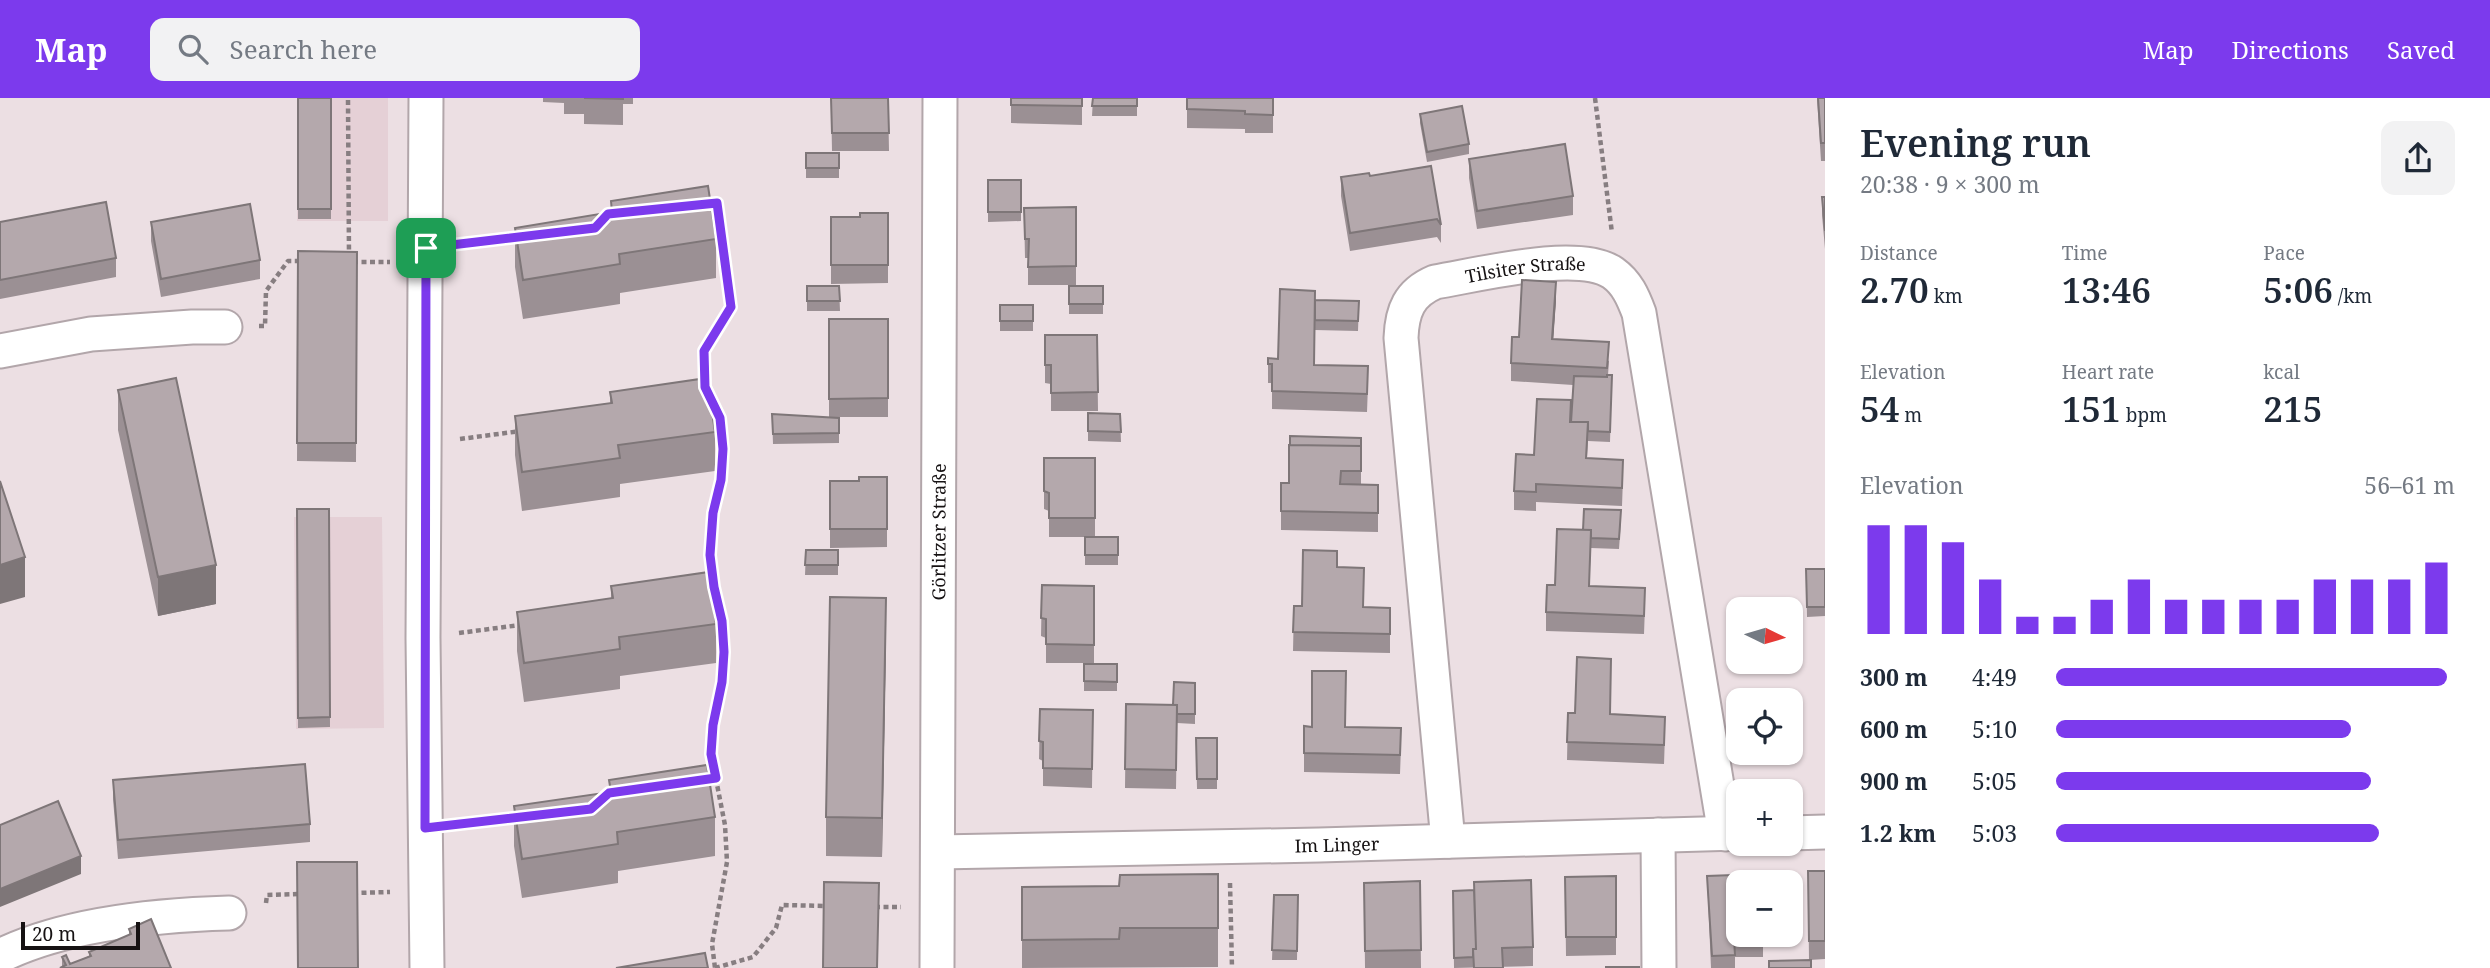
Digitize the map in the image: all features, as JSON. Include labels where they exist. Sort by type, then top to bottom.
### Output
[{"type":"street","points":[[426,98],[423,638],[427,968]]},
{"type":"street","name":"Görlitzer Straße","points":[[937,968],[940,98]]},
{"type":"street","name":"Tilsiter Straße","points":[[1448,841],[1401,338],[1405,309],[1422,288],[1435,282],[1559,262],[1589,263],[1612,273]]},
{"type":"street","points":[[1612,273],[1624,282],[1633,296],[1644,331],[1726,804]]},
{"type":"street","points":[[0,351],[91,334],[225,327]]},
{"type":"street","points":[[1803,832],[1825,832]]},
{"type":"street","name":"Im Linger","points":[[938,852],[1726,833]]},
{"type":"street","points":[[1658,835],[1659,968]]},
{"type":"street","points":[[0,956],[54,937],[118,922],[184,914],[229,913]]},
{"type":"path","points":[[1595,98],[1614,244],[1612,273]]},
{"type":"path","points":[[348,100],[349,262],[426,255],[530,236]]},
{"type":"path","points":[[703,204],[717,203],[731,307],[704,351],[705,387],[720,418],[723,449],[721,480],[713,513],[710,555],[722,621],[724,652],[711,754],[725,825],[727,862],[712,944],[715,968],[753,957],[776,928],[782,905],[834,906]]},
{"type":"path","points":[[225,327],[265,326],[266,291],[288,261],[312,261]]},
{"type":"path","points":[[695,396],[709,395]]},
{"type":"path","points":[[426,443],[531,430]]},
{"type":"path","points":[[701,588],[714,587]]},
{"type":"path","points":[[423,638],[529,624]]},
{"type":"path","points":[[702,780],[716,778]]},
{"type":"path","points":[[425,828],[522,817]]},
{"type":"path","points":[[1229,847],[1231,968]]},
{"type":"path","points":[[346,893],[426,891]]},
{"type":"path","points":[[229,913],[265,915],[267,895],[306,894]]},
{"type":"path","points":[[872,906],[937,908]]},
{"type":"shaded area","points":[[297,98],[388,98],[388,221],[297,221]]},
{"type":"shaded area","points":[[294,517],[382,517],[384,728],[296,729]]},
{"type":"building","points":[[298,98],[331,98],[331,209],[298,209]]},
{"type":"building","points":[[831,98],[888,98],[889,133],[832,133]]},
{"type":"building","points":[[1011,98],[1082,98],[1082,106],[1011,105]]},
{"type":"building","points":[[1093,98],[1137,98],[1137,106],[1092,106]]},
{"type":"building","points":[[1187,98],[1273,98],[1273,115],[1187,109]]},
{"type":"building","points":[[1818,98],[1825,98],[1825,143],[1821,143]]},
{"type":"building","points":[[1462,106],[1469,144],[1427,152],[1420,114]]},
{"type":"building","points":[[1565,144],[1573,196],[1477,211],[1469,159]]},
{"type":"building","points":[[806,153],[839,153],[839,168],[806,168]]},
{"type":"building","points":[[1431,166],[1441,225],[1437,219],[1350,233],[1341,177],[1369,173],[1370,176]]},
{"type":"building","points":[[988,180],[1021,180],[1021,212],[988,212]]},
{"type":"building","points":[[708,186],[716,239],[619,254],[620,264],[523,280],[515,228],[612,212],[611,201]]},
{"type":"building","points":[[1822,197],[1825,197],[1825,231]]},
{"type":"building","points":[[106,202],[116,258],[0,280],[0,222]]},
{"type":"building","points":[[250,204],[260,260],[161,279],[151,222]]},
{"type":"building","points":[[1076,207],[1076,266],[1028,267],[1029,239],[1025,239],[1024,208]]},
{"type":"building","points":[[860,213],[888,213],[888,265],[831,265],[831,217],[860,217]]},
{"type":"building","points":[[298,251],[357,252],[356,443],[297,443]]},
{"type":"building","points":[[1522,280],[1556,282],[1552,339],[1609,342],[1607,368],[1511,363],[1512,337],[1519,337]]},
{"type":"building","points":[[807,286],[839,286],[840,301],[807,301]]},
{"type":"building","points":[[1069,286],[1103,286],[1103,304],[1069,304]]},
{"type":"building","points":[[1280,289],[1315,291],[1314,365],[1368,366],[1367,394],[1272,391],[1272,364],[1268,364],[1268,358],[1278,359]]},
{"type":"building","points":[[1315,300],[1359,301],[1358,321],[1315,320]]},
{"type":"building","points":[[1000,305],[1033,305],[1033,321],[1000,321]]},
{"type":"building","points":[[829,319],[888,319],[888,398],[829,399]]},
{"type":"building","points":[[1045,335],[1097,335],[1098,392],[1051,393],[1051,365],[1045,365]]},
{"type":"building","points":[[1612,375],[1610,432],[1588,431],[1588,422],[1571,422],[1574,376]]},
{"type":"building","points":[[176,378],[216,565],[158,577],[118,390]]},
{"type":"building","points":[[707,378],[715,432],[618,445],[620,458],[522,472],[515,416],[612,403],[610,392]]},
{"type":"building","points":[[1537,399],[1571,400],[1570,422],[1588,422],[1586,458],[1623,460],[1622,488],[1536,484],[1536,492],[1514,491],[1516,454],[1534,455]]},
{"type":"building","points":[[1088,413],[1120,414],[1121,432],[1088,431]]},
{"type":"building","points":[[772,414],[839,418],[839,433],[773,434]]},
{"type":"building","points":[[1290,436],[1361,438],[1361,446],[1290,445]]},
{"type":"building","points":[[1289,445],[1361,446],[1361,471],[1341,471],[1340,484],[1378,485],[1378,513],[1281,511],[1281,483],[1289,483]]},
{"type":"building","points":[[1044,458],[1095,458],[1095,518],[1049,518],[1049,493],[1044,491]]},
{"type":"building","points":[[859,477],[887,477],[887,529],[830,529],[830,481],[859,481]]},
{"type":"building","points":[[0,481],[25,557],[0,565]]},
{"type":"building","points":[[297,509],[329,509],[330,717],[298,718]]},
{"type":"building","points":[[1584,509],[1621,510],[1619,539],[1591,538],[1591,530],[1583,530]]},
{"type":"building","points":[[1557,529],[1591,530],[1589,586],[1645,588],[1644,616],[1546,612],[1547,585],[1555,585]]},
{"type":"building","points":[[1085,537],[1118,537],[1118,555],[1085,555]]},
{"type":"building","points":[[806,550],[838,550],[838,565],[805,565]]},
{"type":"building","points":[[1303,550],[1337,551],[1337,567],[1364,568],[1363,607],[1390,608],[1390,634],[1293,632],[1294,606],[1302,606]]},
{"type":"building","points":[[1806,569],[1825,569],[1825,607],[1807,607]]},
{"type":"building","points":[[709,572],[716,624],[619,637],[620,649],[524,663],[517,612],[613,598],[611,586]]},
{"type":"building","points":[[1042,585],[1094,586],[1094,645],[1046,644],[1046,619],[1041,618]]},
{"type":"building","points":[[830,597],[886,598],[882,818],[826,817]]},
{"type":"building","points":[[1577,657],[1611,659],[1610,714],[1665,717],[1664,745],[1567,742],[1568,713],[1575,713]]},
{"type":"building","points":[[1084,664],[1117,664],[1117,682],[1084,681]]},
{"type":"building","points":[[1312,671],[1346,671],[1345,727],[1401,728],[1400,755],[1304,753],[1304,726],[1312,727]]},
{"type":"building","points":[[1174,682],[1195,683],[1195,714],[1177,714],[1177,705],[1173,705]]},
{"type":"building","points":[[1126,704],[1177,705],[1176,770],[1125,769]]},
{"type":"building","points":[[1040,709],[1093,710],[1092,769],[1043,768],[1043,742],[1039,741]]},
{"type":"building","points":[[1196,738],[1217,738],[1217,779],[1197,779]]},
{"type":"building","points":[[305,764],[310,824],[118,840],[113,780]]},
{"type":"building","points":[[707,765],[715,817],[617,832],[618,844],[522,859],[514,806],[611,792],[609,780]]},
{"type":"building","points":[[58,801],[81,856],[0,889],[0,825]]},
{"type":"building","points":[[297,862],[357,862],[358,968],[298,968]]},
{"type":"building","points":[[1808,871],[1825,871],[1825,941],[1809,941]]},
{"type":"building","points":[[1218,874],[1218,928],[1120,928],[1119,939],[1022,940],[1022,887],[1119,886],[1120,875]]},
{"type":"building","points":[[1726,875],[1726,947],[1734,947],[1735,955],[1712,956],[1707,876]]},
{"type":"building","points":[[1616,876],[1616,937],[1566,937],[1565,877]]},
{"type":"building","points":[[1531,880],[1533,947],[1502,948],[1503,968],[1474,968],[1474,882]]},
{"type":"building","points":[[1420,881],[1421,950],[1365,951],[1364,883]]},
{"type":"building","points":[[824,882],[879,883],[877,968],[823,968]]},
{"type":"building","points":[[1474,890],[1476,949],[1473,949],[1473,957],[1454,958],[1453,891]]},
{"type":"building","points":[[1274,895],[1298,895],[1297,951],[1272,950]]},
{"type":"building","points":[[151,919],[171,968],[60,968],[66,965],[62,957],[66,955],[70,964],[91,956],[89,952],[131,934],[129,929]]},
{"type":"building","points":[[705,953],[708,968],[616,968]]},
{"type":"building","points":[[1811,960],[1811,968],[1769,968],[1769,961]]},
{"type":"building","points":[[1639,967],[1639,968],[1606,968]]},
{"type":"route","points":[[717,203],[731,307],[704,351],[705,387],[720,418],[723,449],[721,480],[713,513],[710,555],[722,621],[724,652],[711,754],[716,778],[609,793],[591,809],[425,828],[423,638],[426,248],[595,228],[608,214],[717,203]]}]
